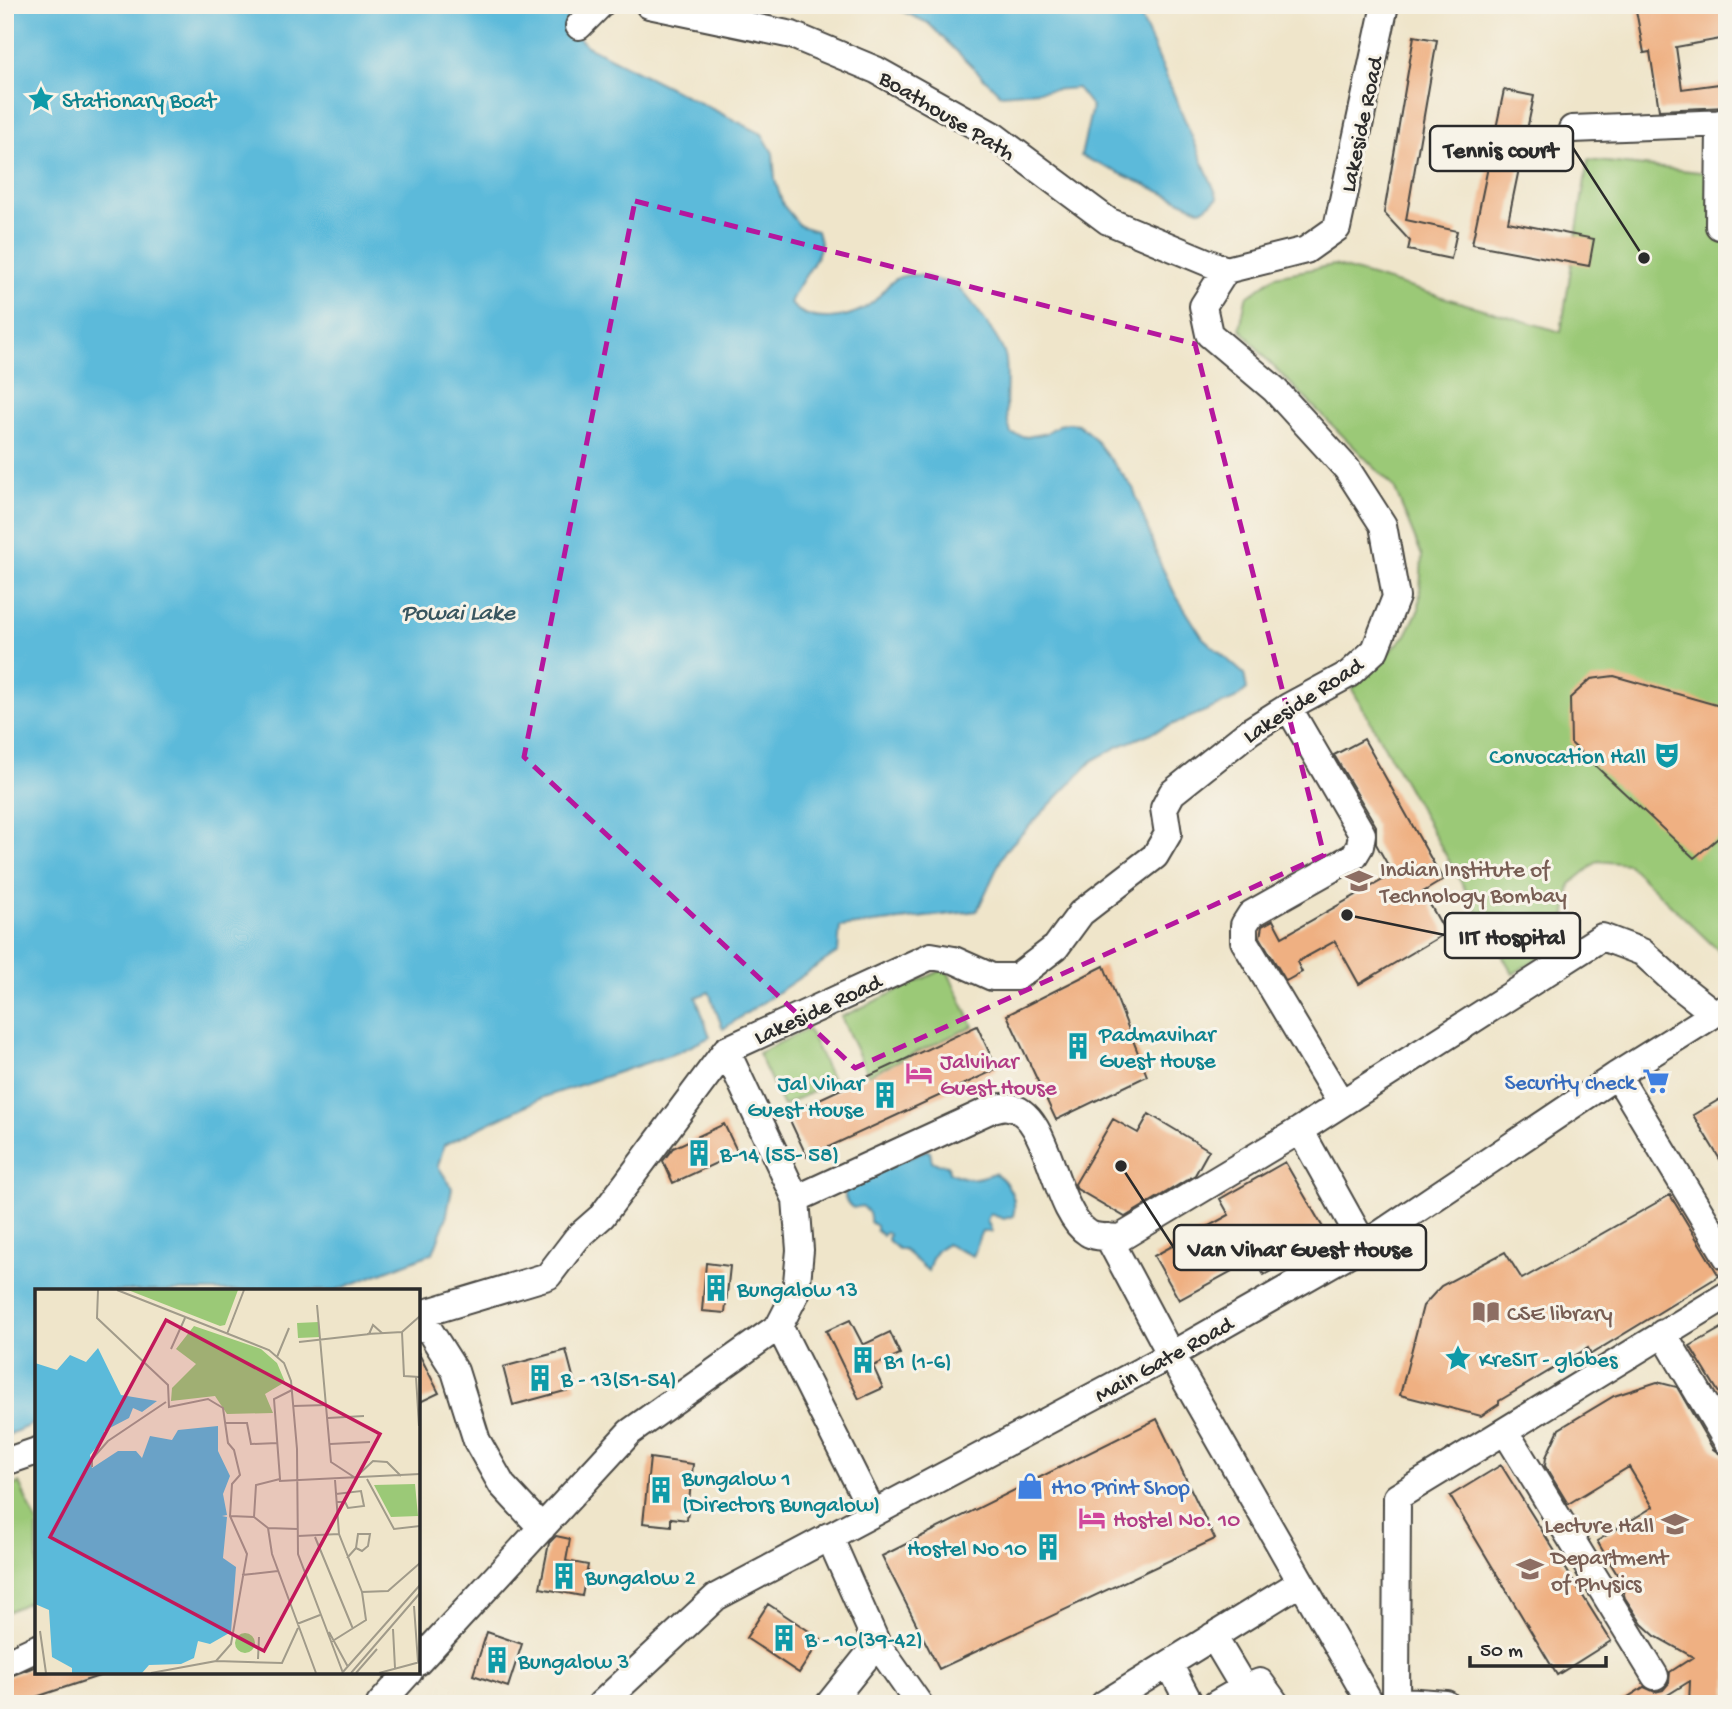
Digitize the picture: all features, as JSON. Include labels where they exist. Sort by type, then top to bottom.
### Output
[{"type":"street","points":[[579,26],[600,5]]},
{"type":"street","name":"Boathouse Path","points":[[649,5],[792,36],[876,70],[994,136],[1108,221],[1226,271]]},
{"type":"street","name":"Lakeside Road","points":[[420,1314],[548,1276],[577,1238],[602,1216],[726,1050],[931,956],[954,960],[992,976],[1017,977],[1056,947],[1082,913],[1155,856],[1168,834],[1164,808],[1172,793],[1250,731],[1349,674],[1375,650],[1396,597],[1383,526],[1347,469],[1274,388],[1209,334],[1203,306],[1226,271],[1306,250],[1337,228],[1385,5]]},
{"type":"street","points":[[1572,129],[1723,123],[1719,226]]},
{"type":"street","points":[[1288,707],[1362,834],[1360,846],[1354,856],[1251,914],[1244,925],[1244,941],[1341,1103]]},
{"type":"street","points":[[796,1199],[992,1109],[1009,1107],[1021,1112],[1035,1127],[1070,1216],[1089,1234],[1120,1238],[1300,1130],[1602,937],[1642,952],[1678,985],[1721,1010]]},
{"type":"street","name":"Main Gate Road","points":[[601,1704],[716,1597],[1171,1355],[1364,1245],[1617,1075],[1721,1010]]},
{"type":"street","name":"Lakeside Road","points":[[726,1050],[796,1199],[800,1250],[796,1293],[779,1326]]},
{"type":"street","points":[[1617,1075],[1727,1257]]},
{"type":"street","points":[[1300,1130],[1364,1245]]},
{"type":"street","points":[[1108,1237],[1171,1355],[1371,1704]]},
{"type":"street","points":[[1446,1704],[1404,1701],[1398,1704],[1396,1497],[1727,1294]]},
{"type":"street","points":[[420,1660],[630,1432],[779,1326],[873,1513]]},
{"type":"street","points":[[420,1328],[429,1330],[455,1371],[477,1441],[502,1485],[542,1528]]},
{"type":"street","points":[[1663,1333],[1727,1441]]},
{"type":"street","points":[[1504,1431],[1655,1676]]},
{"type":"street","points":[[5,1462],[35,1452]]},
{"type":"street","points":[[829,1536],[877,1644],[919,1704]]},
{"type":"street","points":[[1104,1704],[1301,1582]]},
{"type":"street","points":[[1213,1636],[1244,1688]]},
{"type":"street","points":[[829,1704],[877,1644]]},
{"type":"street","points":[[5,1662],[35,1649]]},
{"type":"street","points":[[1169,1664],[1190,1704]]},
{"type":"street","points":[[380,1704],[407,1674]]},
{"type":"street","points":[[1216,1704],[1260,1682],[1276,1704]]},
{"type":"highlighted area","points":[[635,201],[1195,344],[1324,855],[855,1068],[524,757]]},
{"type":"green space","points":[[1588,160],[1727,175],[1727,951],[1720,952],[1628,864],[1598,861],[1570,884],[1562,943],[1513,974],[1352,689],[1406,635],[1419,609],[1422,556],[1394,487],[1268,361],[1240,328],[1246,298],[1275,276],[1334,265],[1561,332]]},
{"type":"green space","points":[[946,968],[973,1026],[868,1075],[841,1017]]},
{"type":"green space","points":[[808,1029],[833,1082],[783,1106],[758,1053]]},
{"type":"green space","points":[[19,1483],[35,1519],[35,1599],[5,1613],[5,1489]]},
{"type":"water","name":"Powai Lake","points":[[5,5],[594,5],[568,27],[587,46],[762,134],[773,153],[775,180],[783,205],[800,226],[817,231],[820,241],[818,254],[790,303],[798,310],[819,318],[853,313],[873,302],[896,279],[910,275],[949,283],[962,291],[985,321],[1004,353],[1007,370],[1006,406],[1011,434],[1027,437],[1046,433],[1068,423],[1078,424],[1093,437],[1133,488],[1160,563],[1175,594],[1203,638],[1244,674],[1247,689],[1235,699],[1117,747],[1092,761],[1005,851],[977,911],[840,927],[838,952],[723,1029],[709,992],[696,997],[710,1037],[679,1052],[544,1097],[444,1145],[438,1166],[452,1188],[446,1219],[433,1253],[339,1289],[35,1289],[35,1423],[5,1435]]},
{"type":"water","points":[[889,5],[1136,5],[1218,198],[1201,210],[1081,156],[1092,107],[1077,88],[1000,94],[928,23]]},
{"type":"water","points":[[926,1150],[930,1152],[932,1161],[948,1165],[949,1172],[962,1177],[976,1178],[994,1173],[999,1176],[1008,1186],[1014,1204],[1013,1216],[1004,1219],[990,1214],[987,1220],[992,1232],[982,1232],[973,1256],[946,1244],[934,1255],[928,1271],[888,1240],[889,1234],[885,1232],[883,1236],[876,1230],[862,1206],[853,1208],[849,1205],[845,1191],[840,1186]]},
{"type":"building","points":[[1635,5],[1720,5],[1726,38],[1676,47],[1682,89],[1727,83],[1727,107],[1659,110],[1650,52],[1644,53]]},
{"type":"building","points":[[1414,36],[1437,40],[1406,220],[1457,231],[1451,259],[1408,250],[1410,241],[1384,213]]},
{"type":"building","points":[[1504,90],[1534,96],[1508,222],[1594,239],[1589,266],[1472,244]]},
{"type":"building","name":"Convocation Hall","points":[[1614,676],[1727,708],[1727,828],[1694,858],[1571,743],[1570,698],[1591,679]]},
{"type":"building","points":[[1364,739],[1443,880],[1423,892],[1446,933],[1359,984],[1335,941],[1297,962],[1302,972],[1286,981],[1260,937],[1262,926],[1273,920],[1282,937],[1393,874],[1376,844],[1376,826],[1334,755]]},
{"type":"building","name":"Padmavihar Guest House","points":[[1104,966],[1147,1076],[1056,1120],[1007,1015]]},
{"type":"building","name":"Jal Vihar Guest House","points":[[977,1026],[997,1069],[807,1157],[787,1114]]},
{"type":"building","points":[[1727,1095],[1727,1171],[1693,1115]]},
{"type":"building","points":[[1149,1114],[1209,1150],[1195,1175],[1125,1217],[1077,1189],[1075,1184],[1113,1119],[1138,1133]]},
{"type":"building","name":"B-14 (55- 58)","points":[[724,1124],[738,1153],[673,1183],[663,1161],[673,1148]]},
{"type":"building","points":[[1285,1162],[1329,1238],[1264,1275],[1254,1259],[1179,1300],[1154,1256],[1229,1215],[1220,1199]]},
{"type":"building","points":[[1670,1195],[1719,1276],[1591,1354],[1588,1348],[1499,1401],[1499,1404],[1481,1416],[1400,1395],[1423,1306],[1441,1286],[1505,1252],[1522,1279]]},
{"type":"building","name":"Bungalow 13","points":[[706,1263],[730,1266],[725,1313],[702,1311]]},
{"type":"building","name":"B1 (1-6)","points":[[850,1320],[863,1345],[890,1332],[900,1354],[873,1366],[883,1388],[859,1399],[826,1331]]},
{"type":"building","points":[[1727,1325],[1727,1406],[1690,1346]]},
{"type":"building","name":"B - 13(51-54)","points":[[566,1350],[576,1388],[513,1405],[503,1367]]},
{"type":"building","points":[[420,1356],[439,1393],[420,1402]]},
{"type":"building","name":"Lecture Hall","points":[[1657,1382],[1677,1387],[1713,1449],[1723,1456],[1727,1463],[1727,1704],[1689,1704],[1690,1681],[1653,1704],[1617,1704],[1644,1687],[1655,1692],[1663,1690],[1669,1683],[1670,1672],[1693,1657],[1655,1636],[1642,1624],[1625,1598],[1618,1576],[1597,1541],[1653,1507],[1629,1467],[1568,1504],[1545,1466],[1546,1457],[1559,1429],[1614,1396]]},
{"type":"building","name":"Hostel No 10","points":[[1157,1419],[1215,1539],[939,1669],[882,1556]]},
{"type":"building","name":"Bungalow 1 (Directors Bungalow)","points":[[650,1458],[693,1464],[687,1520],[671,1518],[671,1526],[643,1523]]},
{"type":"building","name":"Department of Physics","points":[[1501,1465],[1611,1641],[1557,1675],[1450,1496]]},
{"type":"building","name":"Bungalow 2","points":[[556,1536],[570,1539],[566,1561],[588,1565],[582,1596],[540,1588],[549,1543]]},
{"type":"building","name":"B - 10(39-42)","points":[[768,1604],[821,1639],[799,1673],[746,1638]]},
{"type":"building","name":"Bungalow 3","points":[[487,1632],[522,1644],[508,1687],[473,1675]]},
{"type":"building","points":[[35,1667],[35,1674],[102,1675],[15,1704],[5,1704],[5,1678]]},
{"type":"place","name":"Stationary Boat","points":[[41,99]]},
{"type":"place","name":"Tennis court","points":[[1644,258]]},
{"type":"place","name":"Convocation Hall","points":[[1667,755]]},
{"type":"place","name":"Indian Institute of Technology Bombay","points":[[1359,881]]},
{"type":"place","name":"IIT Hospital","points":[[1347,915]]},
{"type":"place","name":"Padmavihar Guest House","points":[[1078,1046]]},
{"type":"place","name":"Jalvihar Guest House","points":[[919,1073]]},
{"type":"place","name":"Security check","points":[[1656,1081]]},
{"type":"place","name":"Jal Vihar Guest House","points":[[885,1095]]},
{"type":"place","name":"B-14 (55- 58)","points":[[699,1153]]},
{"type":"place","name":"Van Vihar Guest House","points":[[1121,1166]]},
{"type":"place","name":"Bungalow 13","points":[[716,1288]]},
{"type":"place","name":"CSE library","points":[[1486,1312]]},
{"type":"place","name":"KreSIT - globes","points":[[1458,1358]]},
{"type":"place","name":"B1 (1-6)","points":[[863,1360]]},
{"type":"place","name":"B - 13(51-54)","points":[[540,1378]]},
{"type":"place","name":"H10 Print Shop","points":[[1030,1486]]},
{"type":"place","name":"Bungalow 1 (Directors Bungalow)","points":[[661,1490]]},
{"type":"place","name":"Hostel No. 10","points":[[1092,1518]]},
{"type":"place","name":"Lecture Hall","points":[[1675,1524]]},
{"type":"place","name":"Hostel No 10","points":[[1048,1547]]},
{"type":"place","name":"Department of Physics","points":[[1530,1569]]},
{"type":"place","name":"Bungalow 2","points":[[564,1576]]},
{"type":"place","name":"B - 10(39-42)","points":[[784,1638]]},
{"type":"place","name":"Bungalow 3","points":[[497,1660]]}]
